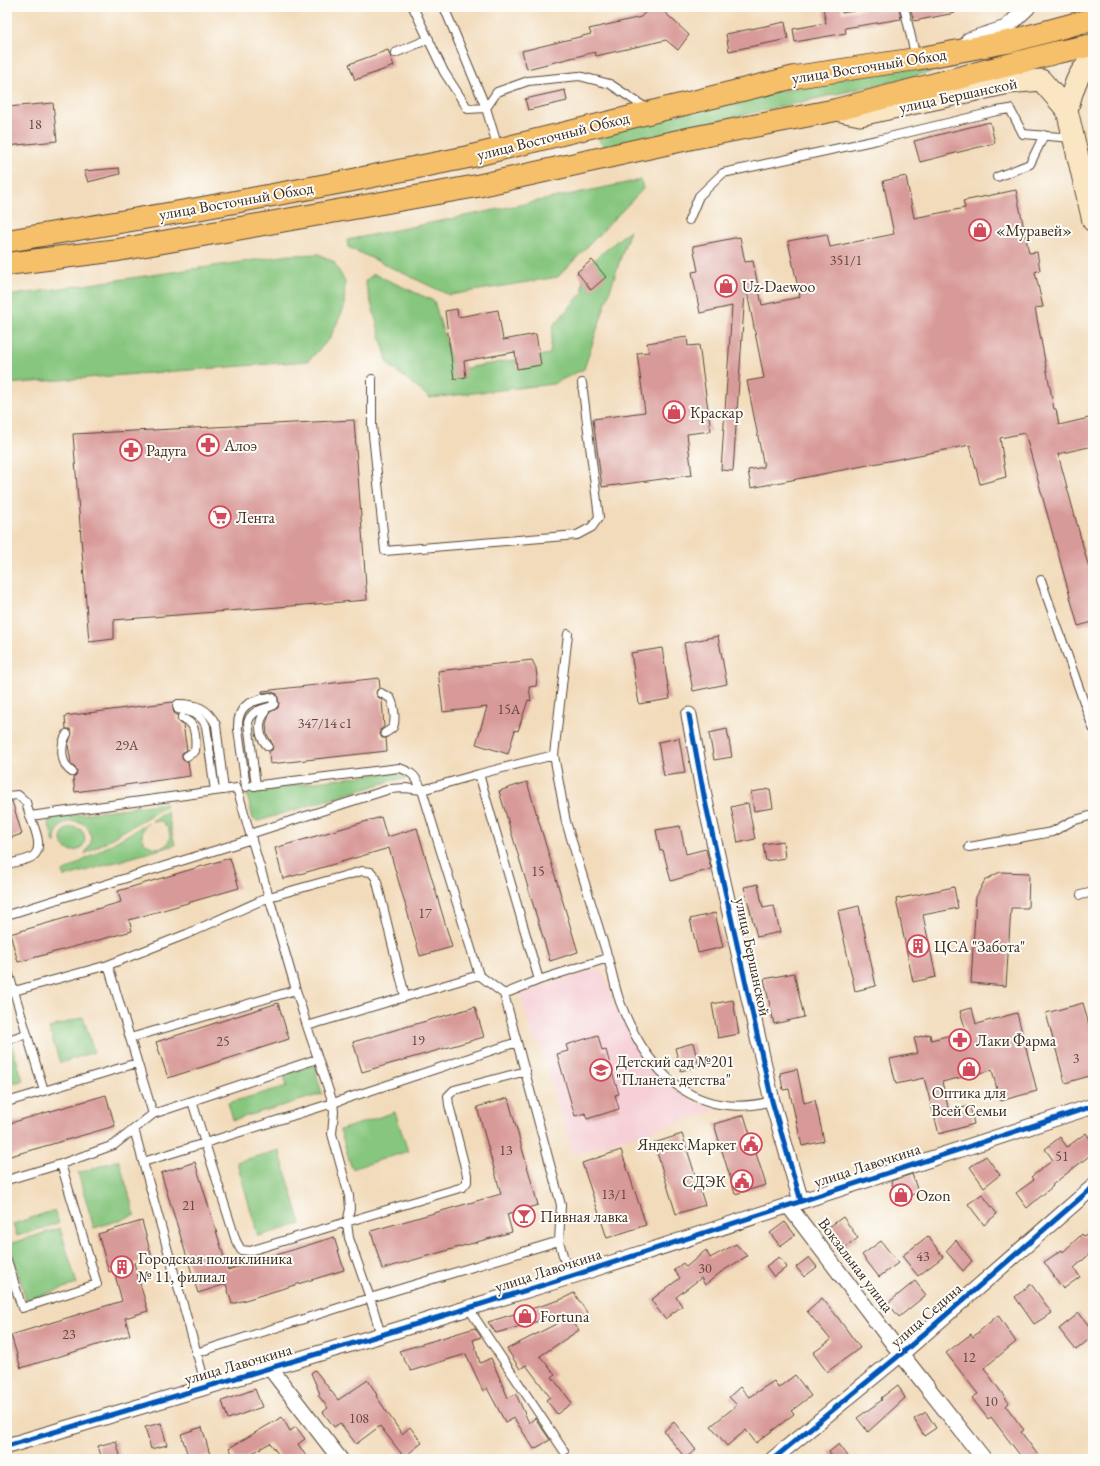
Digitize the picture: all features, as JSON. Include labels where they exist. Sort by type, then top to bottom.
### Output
[{"type":"highway","name":"улица Восточный Обход","points":[[8,241],[197,209],[468,157],[795,77],[916,59],[1012,41],[1093,19]]},
{"type":"highway","name":"улица Восточный Обход","points":[[7,264],[118,250],[477,186],[692,138],[836,110],[1058,52],[1093,45]]},
{"type":"street","points":[[916,59],[942,46],[972,40],[1006,28],[1028,7]]},
{"type":"street","name":"улица Бершанской","points":[[1067,110],[1075,82],[1085,65],[1093,60]]},
{"type":"street","name":"улица Бершанской","points":[[836,110],[860,115],[1009,83],[1041,80],[1067,110],[1093,221]]},
{"type":"street","name":"улица Бершанской","points":[[689,715],[706,802],[795,1203]]},
{"type":"street","name":"улица Лавочкина","points":[[7,1446],[569,1278],[1093,1106]]},
{"type":"street","name":"улица Седина","points":[[773,1459],[901,1354],[1093,1187]]},
{"type":"street","name":"Вокзальная улица","points":[[795,1203],[901,1354],[984,1459]]},
{"type":"street","points":[[270,1368],[340,1459]]},
{"type":"lane","points":[[413,7],[444,72],[468,110],[486,108],[497,92],[528,81],[579,76],[610,84],[653,112]]},
{"type":"lane","points":[[444,7],[486,108],[498,150]]},
{"type":"lane","points":[[904,7],[916,59]]},
{"type":"lane","points":[[395,53],[429,39]]},
{"type":"lane","points":[[689,220],[699,196],[723,173],[877,140],[997,110],[1010,109],[1023,134],[1074,138]]},
{"type":"lane","points":[[997,177],[1030,164],[1044,136]]},
{"type":"lane","points":[[372,379],[372,426],[385,551],[577,535],[592,527],[599,517],[582,383]]},
{"type":"lane","points":[[1041,580],[1093,728]]},
{"type":"lane","points":[[568,634],[554,754],[566,822],[608,958],[619,1001],[631,1027],[648,1056],[670,1082],[694,1096],[722,1105],[756,1105],[772,1101]]},
{"type":"lane","points":[[381,693],[388,696],[391,700],[394,721],[394,726],[391,730],[385,733]]},
{"type":"lane","points":[[246,787],[238,729],[239,713],[253,702],[270,697],[273,698],[274,704],[254,712],[250,716],[248,722],[256,786]]},
{"type":"lane","points":[[215,791],[204,720],[195,713],[178,709],[178,704],[196,706],[209,713],[213,718],[216,724],[224,790]]},
{"type":"lane","points":[[265,713],[260,722],[261,735],[268,746]]},
{"type":"lane","points":[[182,718],[190,723],[194,730],[196,746],[195,751],[188,756]]},
{"type":"lane","points":[[67,734],[62,746],[64,760],[68,769],[72,772]]},
{"type":"lane","points":[[7,915],[251,837],[390,789],[404,788],[422,790],[554,754]]},
{"type":"lane","points":[[30,816],[399,768],[408,771],[416,777],[422,790],[479,975],[504,994],[561,1205],[559,1241],[569,1278]]},
{"type":"lane","points":[[479,774],[539,980]]},
{"type":"lane","points":[[237,788],[317,1059],[333,1103],[334,1112],[332,1134],[349,1196],[350,1209],[347,1223],[349,1238],[381,1335]]},
{"type":"lane","points":[[7,796],[18,795],[26,802],[39,844],[37,851],[31,857],[7,864]]},
{"type":"lane","points":[[969,847],[1052,832],[1072,821],[1093,815]]},
{"type":"lane","points":[[14,991],[108,965],[187,934],[269,897],[362,871],[371,872],[376,878],[405,996]]},
{"type":"lane","points":[[1081,895],[1093,892]]},
{"type":"lane","points":[[504,994],[539,980],[608,958]]},
{"type":"lane","points":[[108,965],[152,1114]]},
{"type":"lane","points":[[7,971],[44,1091]]},
{"type":"lane","points":[[307,1026],[479,975]]},
{"type":"lane","points":[[130,1038],[296,990]]},
{"type":"lane","points":[[7,1040],[27,1034]]},
{"type":"lane","points":[[143,1162],[333,1103],[518,1042]]},
{"type":"lane","points":[[7,1180],[61,1164],[114,1145],[152,1114],[317,1059]]},
{"type":"lane","points":[[7,1102],[137,1062]]},
{"type":"lane","points":[[192,1101],[236,1241],[241,1250],[250,1251],[347,1223],[462,1187],[467,1182],[467,1175],[448,1105],[448,1096],[454,1090],[526,1071]]},
{"type":"lane","points":[[134,1129],[206,1386]]},
{"type":"lane","points":[[7,1260],[22,1308],[97,1284],[61,1164]]},
{"type":"lane","points":[[196,1353],[370,1298],[559,1241]]},
{"type":"lane","points":[[469,1308],[564,1451]]},
{"type":"shaded area","name":"Детский сад №201 \"Планета детства\"","points":[[597,969],[604,974],[618,1014],[646,1059],[664,1081],[678,1093],[695,1102],[717,1110],[573,1155],[540,1043],[535,1044],[520,993]]},
{"type":"green space","points":[[1093,27],[1093,33],[889,82],[604,147],[599,141],[602,133],[743,99]]},
{"type":"green space","points":[[641,180],[643,189],[558,277],[449,295],[348,247],[347,240]]},
{"type":"green space","points":[[630,230],[584,369],[553,384],[430,398],[388,364],[365,281],[374,274],[434,301],[454,370],[550,354],[553,326],[583,292],[582,270]]},
{"type":"green space","points":[[319,254],[334,262],[345,282],[344,308],[329,340],[308,361],[7,384],[7,296],[290,255]]},
{"type":"green space","points":[[398,771],[406,773],[406,779],[394,780],[258,821],[253,819],[247,794],[250,791]]},
{"type":"green space","points":[[165,803],[166,806],[85,854],[91,840],[90,832],[86,826],[80,822],[67,822],[61,826],[54,842],[48,822],[52,818]]},
{"type":"green space","points":[[167,811],[175,845],[64,877],[63,872],[148,823],[142,832],[143,839],[147,844],[161,848],[167,845],[170,838],[168,828],[161,821],[152,821]]},
{"type":"green space","points":[[73,827],[82,830],[85,839],[82,848],[73,851],[64,848],[61,839],[64,830]]},
{"type":"green space","points":[[83,1017],[94,1052],[60,1063],[49,1028]]},
{"type":"green space","points":[[12,1046],[23,1080],[9,1085],[7,1079],[7,1047]]},
{"type":"green space","points":[[314,1065],[322,1094],[233,1120],[228,1103],[287,1086],[284,1074]]},
{"type":"green space","points":[[395,1112],[408,1151],[352,1169],[340,1130]]},
{"type":"green space","points":[[279,1150],[301,1224],[258,1236],[237,1162]]},
{"type":"green space","points":[[119,1160],[135,1215],[94,1228],[78,1173]]},
{"type":"green space","points":[[55,1210],[59,1223],[17,1236],[13,1224]]},
{"type":"green space","points":[[60,1228],[77,1284],[26,1300],[9,1244]]},
{"type":"building","points":[[650,7],[659,7],[689,35],[678,50],[666,40],[596,56],[595,52],[527,69],[522,51],[591,34],[589,29],[641,17]]},
{"type":"building","points":[[823,7],[841,7],[842,13],[877,7],[899,7],[901,19],[845,28],[846,33],[795,42],[793,29],[826,23]]},
{"type":"building","points":[[910,7],[954,7],[955,13],[914,21]]},
{"type":"building","points":[[785,22],[788,39],[729,51],[726,34]]},
{"type":"building","points":[[388,50],[394,66],[355,80],[349,64]]},
{"type":"building","points":[[565,90],[567,101],[528,110],[525,99]]},
{"type":"building","points":[[53,103],[57,141],[7,146],[7,107]]},
{"type":"building","points":[[990,122],[995,143],[920,162],[914,141]]},
{"type":"building","points":[[119,168],[120,174],[88,182],[84,171]]},
{"type":"building","points":[[906,176],[914,218],[965,208],[963,201],[1016,190],[1029,253],[1037,252],[1040,270],[1035,272],[1043,307],[1035,308],[1054,409],[1056,409],[1059,425],[1093,417],[1093,446],[1058,454],[1093,583],[1093,622],[1078,626],[1025,433],[1000,438],[1006,477],[980,484],[970,445],[751,488],[748,470],[764,467],[747,381],[764,378],[747,292],[745,292],[733,471],[721,470],[732,306],[700,313],[692,272],[698,271],[693,246],[740,237],[745,262],[753,261],[762,305],[800,297],[788,241],[827,234],[830,247],[894,234],[883,181]]},
{"type":"building","points":[[592,260],[606,277],[591,290],[577,272]]},
{"type":"building","points":[[457,309],[458,317],[498,310],[503,340],[536,334],[541,365],[517,369],[515,352],[464,361],[466,377],[454,379],[445,311]]},
{"type":"building","name":"Краскар","points":[[687,337],[688,346],[699,345],[711,431],[687,434],[692,475],[602,487],[593,419],[645,412],[637,353],[649,352],[647,343]]},
{"type":"building","name":"Лента","points":[[354,420],[367,600],[114,620],[114,639],[89,642],[73,434]]},
{"type":"building","points":[[718,636],[727,684],[693,691],[684,643]]},
{"type":"building","points":[[662,648],[670,699],[639,704],[631,653]]},
{"type":"building","points":[[532,660],[536,668],[536,686],[529,687],[531,701],[528,700],[518,731],[515,730],[508,754],[476,744],[487,707],[443,712],[438,671]]},
{"type":"building","points":[[379,678],[380,688],[376,693],[382,700],[384,727],[380,730],[380,734],[382,738],[386,738],[387,751],[270,764],[269,751],[272,750],[273,745],[267,734],[266,724],[270,712],[278,708],[279,703],[277,694],[271,692],[262,693],[262,691]]},
{"type":"building","points":[[173,702],[174,713],[178,715],[177,720],[183,725],[187,750],[182,753],[182,757],[184,761],[188,761],[190,776],[75,792],[73,777],[76,775],[77,771],[71,763],[68,745],[72,733],[70,729],[66,729],[65,716]]},
{"type":"building","points":[[727,729],[732,757],[714,760],[709,733]]},
{"type":"building","points":[[679,738],[685,773],[664,776],[658,742]]},
{"type":"building","points":[[527,782],[578,952],[550,961],[499,791]]},
{"type":"building","points":[[770,789],[773,808],[754,811],[751,792]]},
{"type":"building","points":[[7,801],[12,801],[22,834],[7,839]]},
{"type":"building","points":[[748,803],[755,839],[738,843],[731,807]]},
{"type":"building","points":[[381,817],[387,837],[417,828],[452,947],[420,956],[389,848],[283,879],[275,848]]},
{"type":"building","points":[[680,826],[686,854],[706,849],[711,869],[671,881],[663,850],[660,851],[656,830]]},
{"type":"building","points":[[783,841],[785,858],[766,861],[763,844]]},
{"type":"building","points":[[230,858],[239,888],[129,920],[132,931],[18,962],[10,934],[121,902],[118,891]]},
{"type":"building","points":[[1000,872],[1029,873],[1028,908],[1011,908],[1006,986],[971,983],[976,897],[985,880]]},
{"type":"building","points":[[758,884],[763,908],[774,906],[780,932],[757,937],[744,887]]},
{"type":"building","name":"ЦСА \"Забота\"","points":[[954,887],[958,908],[923,915],[936,977],[913,982],[896,899]]},
{"type":"building","points":[[859,906],[876,986],[855,991],[838,911]]},
{"type":"building","points":[[715,913],[723,947],[698,953],[690,919]]},
{"type":"building","points":[[794,973],[804,1017],[774,1024],[764,979]]},
{"type":"building","points":[[733,1000],[739,1034],[718,1038],[712,1004]]},
{"type":"building","points":[[278,1003],[289,1039],[168,1078],[156,1042]]},
{"type":"building","points":[[1083,1003],[1093,1040],[1093,1075],[1065,1083],[1046,1013]]},
{"type":"building","points":[[475,1007],[484,1037],[362,1072],[353,1042]]},
{"type":"building","points":[[972,1008],[976,1024],[1017,1013],[1037,1091],[1000,1101],[992,1070],[942,1082],[949,1111],[970,1106],[974,1124],[939,1134],[924,1078],[896,1084],[890,1059],[918,1053],[914,1038],[930,1034],[931,1040],[966,1031],[960,1011]]},
{"type":"building","points":[[598,1035],[602,1051],[606,1050],[619,1094],[615,1095],[619,1109],[587,1119],[585,1113],[575,1116],[557,1054],[568,1051],[566,1045]]},
{"type":"building","points":[[693,1043],[699,1066],[681,1071],[675,1048]]},
{"type":"building","points":[[797,1069],[804,1103],[815,1100],[824,1141],[802,1146],[789,1089],[783,1090],[780,1073]]},
{"type":"building","points":[[106,1095],[115,1126],[7,1157],[7,1124]]},
{"type":"building","points":[[508,1098],[538,1205],[507,1214],[512,1232],[382,1269],[371,1231],[501,1194],[477,1107]]},
{"type":"building","points":[[744,1115],[766,1185],[735,1194],[714,1124]]},
{"type":"building","points":[[1086,1133],[1093,1143],[1093,1153],[1052,1185],[1053,1186],[1027,1208],[1016,1193],[1034,1180],[1031,1177],[1053,1160],[1045,1149],[1060,1137],[1067,1147]]},
{"type":"building","points":[[682,1134],[705,1205],[676,1214],[654,1143]]},
{"type":"building","points":[[621,1150],[646,1225],[607,1238],[582,1163]]},
{"type":"building","points":[[986,1156],[1000,1175],[984,1187],[970,1167]]},
{"type":"building","points":[[195,1162],[228,1270],[334,1237],[344,1270],[232,1304],[226,1284],[198,1293],[161,1173]]},
{"type":"building","points":[[912,1174],[918,1192],[898,1201],[891,1181]]},
{"type":"building","points":[[982,1194],[997,1214],[984,1225],[968,1204]]},
{"type":"building","points":[[843,1217],[858,1238],[841,1251],[825,1230]]},
{"type":"building","points":[[142,1221],[152,1258],[134,1263],[148,1311],[125,1318],[130,1335],[21,1368],[11,1335],[122,1301],[114,1271],[109,1272],[98,1234]]},
{"type":"building","points":[[785,1222],[795,1235],[780,1246],[770,1233]]},
{"type":"building","points":[[1093,1228],[1093,1251],[1074,1268],[1080,1277],[1063,1289],[1044,1262],[1062,1250],[1063,1252],[1082,1234],[1084,1236]]},
{"type":"building","points":[[928,1236],[943,1257],[918,1276],[902,1256]]},
{"type":"building","points":[[956,1240],[972,1261],[963,1271],[946,1251]]},
{"type":"building","points":[[881,1241],[898,1263],[879,1277],[862,1255]]},
{"type":"building","points":[[736,1244],[747,1256],[721,1272],[705,1285],[701,1278],[676,1297],[682,1306],[665,1319],[651,1300],[680,1278],[674,1270],[683,1263],[686,1267],[706,1250],[710,1258]]},
{"type":"building","points":[[779,1257],[787,1267],[774,1277],[766,1266]]},
{"type":"building","points":[[809,1257],[817,1267],[804,1277],[796,1267]]},
{"type":"building","points":[[915,1281],[926,1295],[899,1317],[888,1303]]},
{"type":"building","points":[[1031,1284],[1052,1313],[1034,1324],[1015,1297]]},
{"type":"building","points":[[574,1293],[588,1314],[574,1324],[579,1330],[540,1356],[555,1375],[552,1377],[572,1403],[557,1414],[546,1400],[550,1397],[526,1365],[520,1369],[507,1349],[560,1322],[557,1316],[496,1333],[488,1322],[560,1300]]},
{"type":"building","points":[[822,1298],[860,1348],[827,1372],[813,1353],[831,1340],[807,1311]]},
{"type":"building","points":[[1079,1313],[1093,1331],[1093,1336],[1076,1350],[1059,1329]]},
{"type":"building","points":[[998,1315],[1016,1342],[984,1368],[1009,1403],[1006,1406],[1024,1430],[1021,1432],[1041,1459],[1023,1459],[991,1417],[988,1419],[972,1398],[978,1394],[946,1353],[971,1334],[973,1337]]},
{"type":"building","points":[[475,1328],[481,1337],[473,1340],[480,1363],[491,1358],[508,1398],[516,1394],[529,1423],[535,1418],[550,1440],[534,1449],[514,1418],[505,1422],[487,1388],[483,1391],[466,1354],[411,1371],[399,1351]]},
{"type":"building","points":[[315,1370],[338,1400],[368,1380],[377,1395],[376,1396],[402,1434],[410,1427],[422,1443],[404,1457],[380,1426],[356,1444],[340,1423],[334,1427],[323,1412],[328,1408],[318,1395],[320,1394],[311,1373]]},
{"type":"building","points":[[795,1375],[811,1396],[791,1411],[794,1414],[756,1443],[746,1430],[727,1446],[711,1426],[737,1405],[729,1397],[740,1387],[749,1397],[774,1381],[778,1388]]},
{"type":"building","points":[[898,1385],[905,1398],[868,1432],[857,1418],[882,1400],[881,1398]]},
{"type":"building","points":[[255,1389],[262,1407],[228,1419],[222,1401]]},
{"type":"building","points":[[926,1412],[936,1428],[924,1436],[914,1419]]},
{"type":"building","points":[[282,1417],[290,1431],[296,1427],[305,1439],[298,1444],[308,1459],[282,1459],[270,1443],[242,1459],[236,1459],[229,1448]]},
{"type":"building","points":[[674,1422],[696,1450],[685,1458],[664,1431]]},
{"type":"building","points":[[161,1423],[167,1445],[151,1449],[145,1427]]},
{"type":"building","points":[[202,1427],[210,1455],[197,1459],[189,1459],[181,1434]]},
{"type":"building","points":[[116,1441],[121,1459],[102,1459],[98,1446]]},
{"type":"building","points":[[839,1444],[850,1459],[834,1459],[829,1452]]},
{"type":"cycle path","points":[[689,715],[705,801],[772,1101],[801,1201]]},
{"type":"cycle path","points":[[7,1446],[381,1335],[569,1277],[1093,1106]]},
{"type":"cycle path","points":[[773,1459],[901,1354],[1093,1187]]},
{"type":"place","name":"«Муравей»","points":[[980,230]]},
{"type":"place","name":"Uz-Daewoo","points":[[726,286]]},
{"type":"place","name":"Краскар","points":[[674,412]]},
{"type":"place","name":"Алоэ","points":[[208,445]]},
{"type":"place","name":"Радуга","points":[[131,450]]},
{"type":"place","name":"Лента","points":[[220,517]]},
{"type":"place","name":"ЦСА \"Забота\"","points":[[918,946]]},
{"type":"place","name":"Лаки Фарма","points":[[960,1040]]},
{"type":"place","name":"Оптика для Всей Семьи","points":[[969,1069]]},
{"type":"place","name":"Детский сад №201 \"Планета детства\"","points":[[601,1070]]},
{"type":"place","name":"Яндекс Маркет","points":[[751,1144]]},
{"type":"place","name":"СДЭК","points":[[742,1181]]},
{"type":"place","name":"Ozon","points":[[901,1195]]},
{"type":"place","name":"Пивная лавка","points":[[524,1216]]},
{"type":"place","name":"Городская поликлиника № 11, филиал","points":[[122,1267]]},
{"type":"place","name":"Fortuna","points":[[525,1316]]}]
